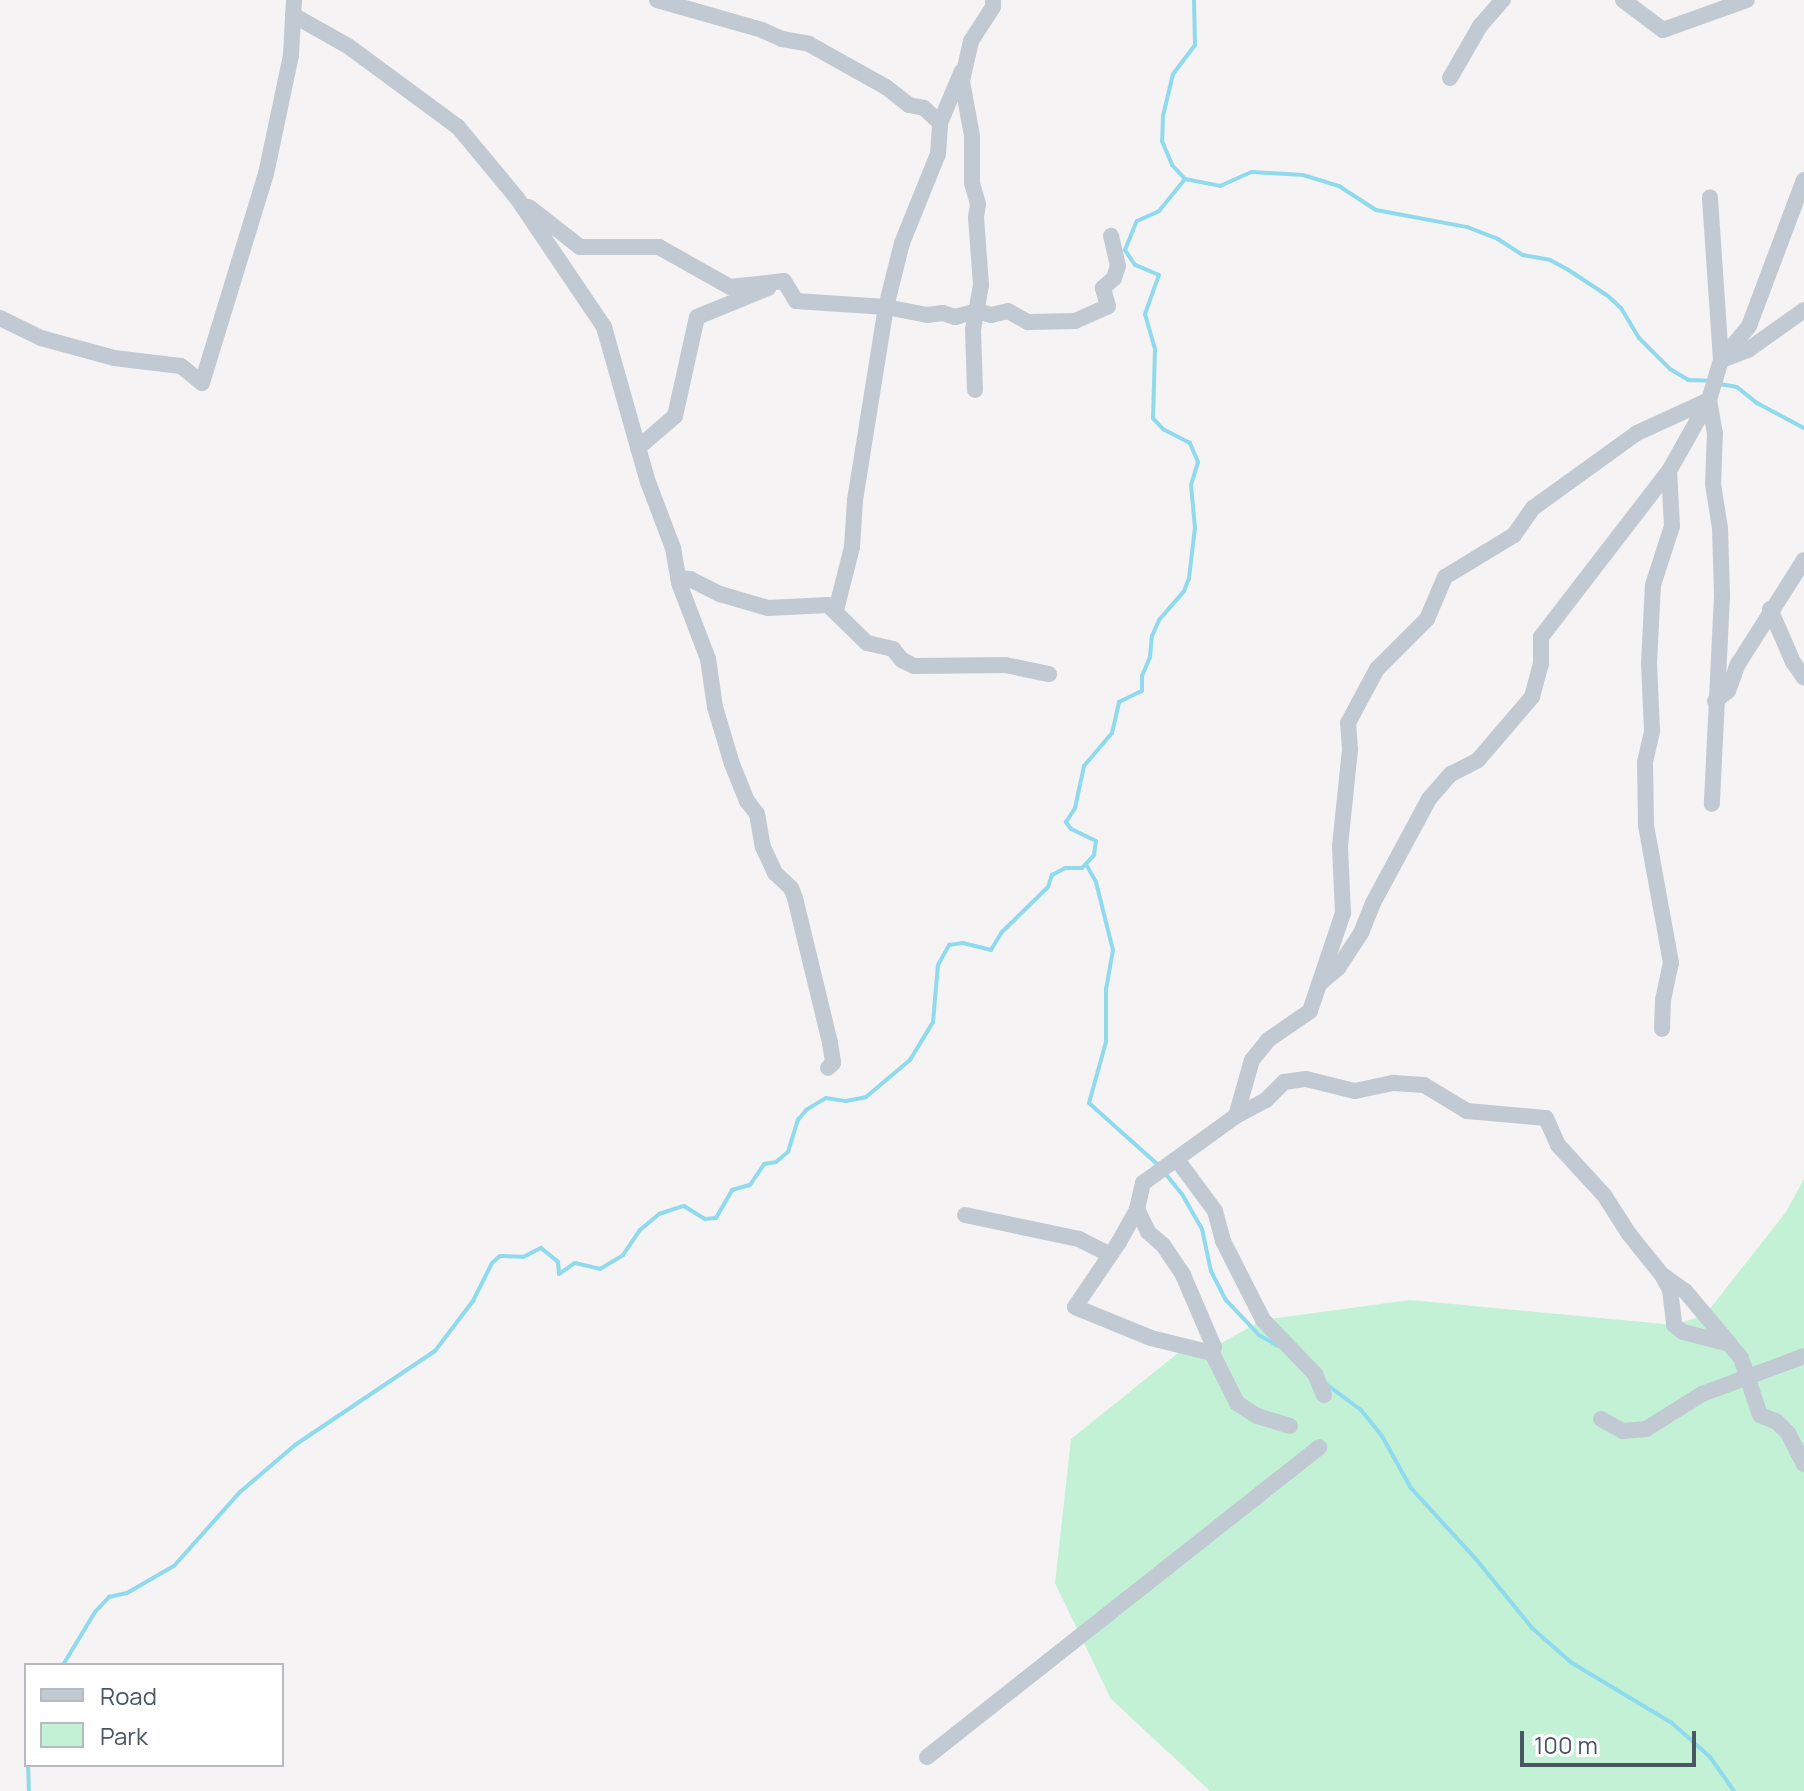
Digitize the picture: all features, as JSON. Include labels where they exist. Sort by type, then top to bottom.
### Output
[{"type":"street","points":[[657,0],[762,30],[782,39],[809,44],[886,87],[909,105],[924,108],[940,123]]},
{"type":"street","points":[[836,610],[852,547],[855,500],[886,307],[902,243],[938,154],[940,123],[971,41],[993,0]]},
{"type":"street","points":[[1450,78],[1480,26],[1503,0]]},
{"type":"street","points":[[1623,0],[1663,30],[1747,0]]},
{"type":"street","points":[[294,8],[458,127],[517,198],[604,327],[638,448],[673,548],[678,578],[708,659],[715,707],[732,764],[747,801],[757,814],[763,847],[775,873],[791,888],[795,898],[830,1043],[833,1063],[828,1068]]},
{"type":"street","points":[[0,318],[41,338],[114,358],[181,366],[202,383],[266,174],[291,55],[294,8]]},
{"type":"street","points":[[962,71],[972,136],[972,183],[978,204],[976,217],[981,285],[973,330],[975,390]]},
{"type":"street","points":[[1721,360],[1749,326],[1800,203],[1804,180]]},
{"type":"street","points":[[1318,985],[1338,968],[1361,933],[1373,903],[1429,799],[1451,774],[1478,760],[1532,697],[1541,664],[1541,637],[1669,471],[1709,400],[1721,360],[1710,197]]},
{"type":"street","points":[[517,198],[580,247],[659,247],[730,287],[784,281]]},
{"type":"street","points":[[784,281],[796,301],[886,307],[955,317],[978,311],[991,315],[1014,312],[1028,322],[1075,321],[1108,306],[1103,288],[1114,278],[1118,266],[1111,236]]},
{"type":"street","points":[[638,448],[675,416],[697,317],[784,281]]},
{"type":"street","points":[[1721,360],[1748,350],[1804,310]]},
{"type":"street","points":[[1709,400],[1715,433],[1713,484],[1720,528],[1722,596],[1715,701],[1718,736],[1712,804]]},
{"type":"street","points":[[1236,1116],[1252,1060],[1268,1040],[1310,1011],[1343,913],[1340,846],[1350,750],[1348,723],[1377,669],[1427,619],[1445,577],[1514,535],[1533,508],[1637,433],[1709,400]]},
{"type":"street","points":[[1662,1029],[1663,1000],[1671,963],[1646,825],[1645,762],[1652,731],[1649,663],[1653,585],[1672,526],[1669,471]]},
{"type":"street","points":[[1715,701],[1728,691],[1738,664],[1770,609],[1804,560]]},
{"type":"street","points":[[678,578],[690,579],[720,594],[768,608],[828,605],[862,639],[893,649],[902,660],[914,666],[1020,666],[1029,667],[1036,673],[1049,674]]},
{"type":"street","points":[[1770,609],[1793,662],[1804,678]]},
{"type":"street","points":[[1212,1353],[1151,1338],[1075,1307],[1137,1209],[1143,1183],[1178,1161],[1236,1116],[1266,1100],[1284,1082],[1306,1079],[1355,1091],[1394,1083],[1424,1085],[1467,1111],[1546,1118],[1558,1145],[1604,1195],[1629,1234],[1662,1275],[1670,1290],[1674,1325],[1683,1332],[1729,1344]]},
{"type":"street","points":[[1178,1161],[1215,1211],[1223,1241],[1263,1320],[1315,1374],[1324,1395]]},
{"type":"street","points":[[1137,1209],[1148,1232],[1163,1245],[1183,1275],[1214,1347],[1212,1353],[1237,1403],[1257,1416],[1290,1426]]},
{"type":"street","points":[[965,1215],[1079,1239],[1110,1255]]},
{"type":"street","points":[[1662,1275],[1685,1291],[1729,1344],[1748,1377],[1760,1415],[1777,1422],[1788,1433],[1804,1464]]},
{"type":"street","points":[[1601,1419],[1623,1431],[1646,1429],[1702,1394],[1804,1356]]},
{"type":"street","points":[[927,1757],[1319,1447]]},
{"type":"green space","points":[[1804,1179],[1804,1791],[1210,1791],[1111,1699],[1055,1583],[1071,1439],[1183,1349],[1214,1347],[1263,1320],[1410,1300],[1674,1325],[1705,1315],[1786,1212]]},
{"type":"waterway","points":[[1194,0],[1195,45],[1173,74],[1163,116],[1162,141],[1172,165],[1185,179],[1220,186],[1252,172],[1303,175],[1339,186],[1376,210],[1467,227],[1498,239],[1523,255],[1550,260],[1567,269],[1621,308],[1639,338],[1670,369],[1688,380],[1711,381]]},
{"type":"waterway","points":[[64,1663],[95,1612],[109,1597],[127,1593],[174,1566],[240,1492],[295,1445],[435,1351],[473,1301],[492,1263],[500,1256],[523,1257],[541,1248],[558,1262],[559,1274],[575,1263],[600,1269],[623,1255],[640,1230],[659,1214],[684,1206],[705,1219],[716,1218],[732,1190],[750,1185],[764,1164],[776,1162],[788,1152],[798,1120],[806,1110],[826,1098],[846,1101],[866,1097],[910,1060],[933,1022],[938,965],[949,945],[963,943],[991,950],[1002,932],[1048,887],[1052,875],[1065,868],[1082,868],[1094,855],[1096,841],[1071,829],[1066,822],[1075,808],[1084,766],[1112,733],[1119,702],[1142,691],[1142,676],[1150,657],[1152,636],[1159,620],[1184,591],[1189,578],[1195,528],[1191,485],[1198,462],[1190,443],[1164,430],[1153,418],[1155,349],[1145,314],[1159,275],[1135,265],[1125,250],[1137,221],[1159,211],[1185,179]]},
{"type":"waterway","points":[[1720,384],[1737,387],[1757,403],[1804,428]]},
{"type":"waterway","points":[[1086,864],[1096,882],[1113,950],[1106,988],[1106,1042],[1089,1103],[1158,1165]]},
{"type":"waterway","points":[[1164,1172],[1182,1194],[1202,1229],[1211,1271],[1226,1300],[1259,1335],[1278,1346]]},
{"type":"waterway","points":[[1326,1384],[1361,1410],[1382,1436],[1411,1488],[1475,1558],[1532,1628],[1572,1663],[1672,1723],[1710,1757],[1734,1791]]},
{"type":"waterway","points":[[28,1767],[29,1791]]}]
